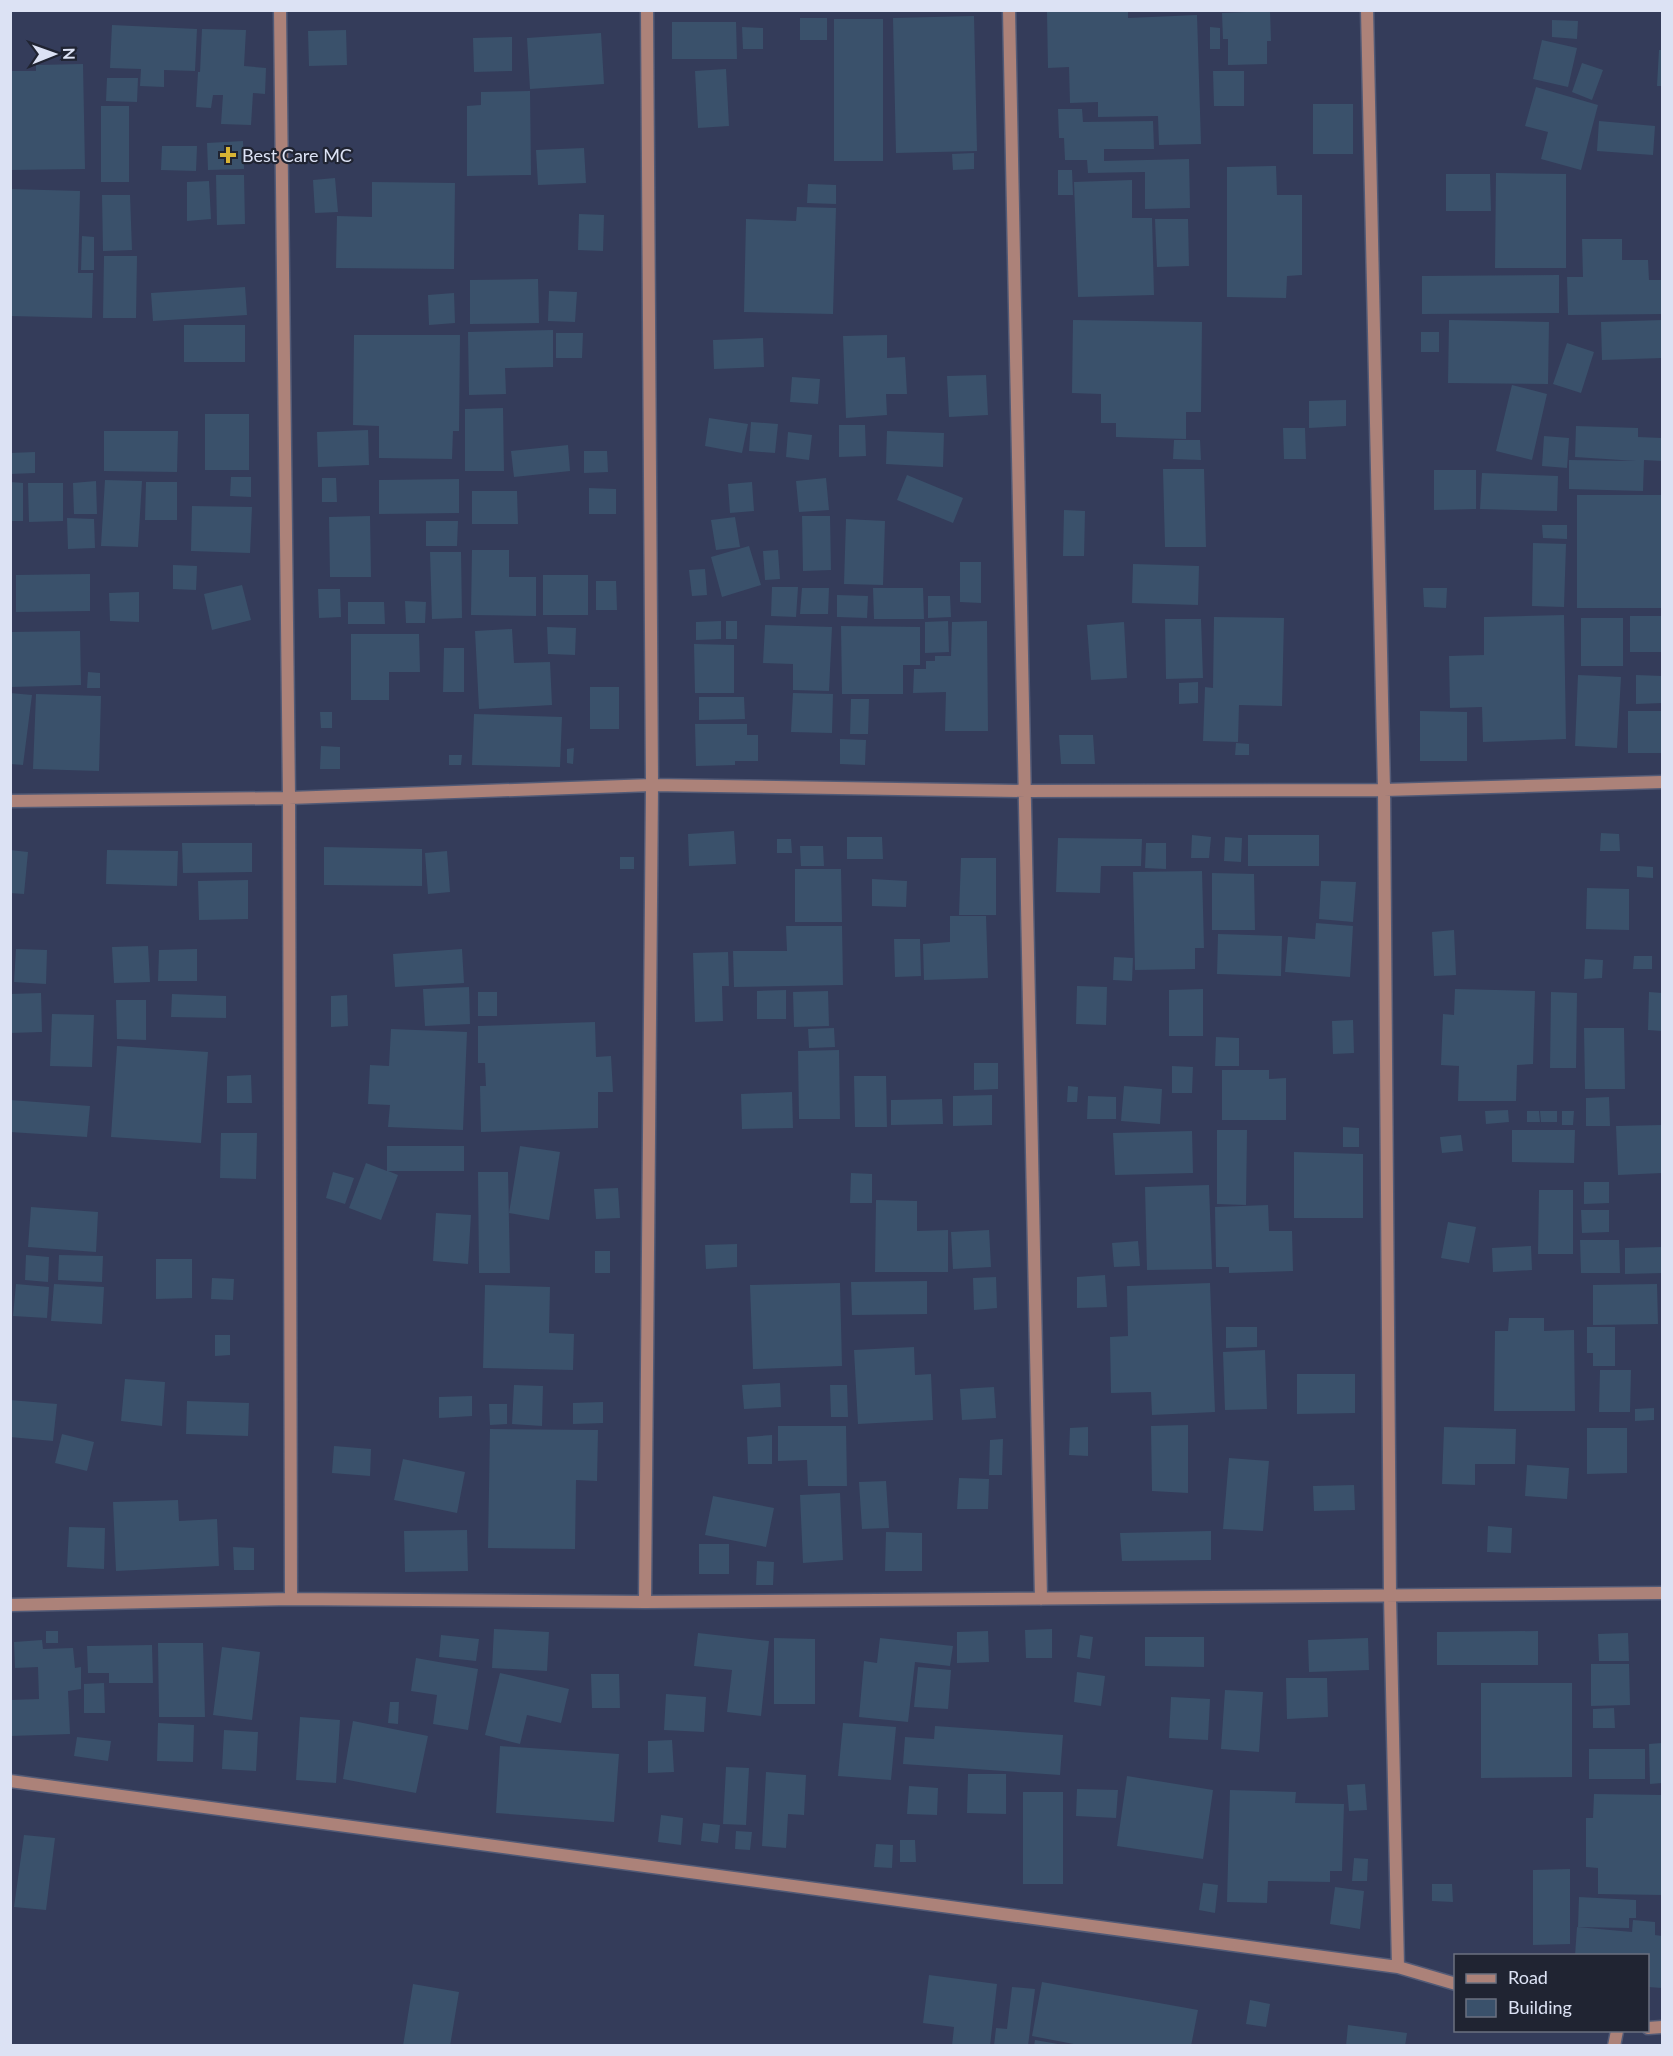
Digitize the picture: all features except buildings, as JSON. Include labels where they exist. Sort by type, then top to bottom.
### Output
[{"type":"street","points":[[279,10],[289,798],[291,1599]]},
{"type":"street","points":[[645,1602],[652,785],[647,10]]},
{"type":"street","points":[[1009,10],[1041,1599]]},
{"type":"street","points":[[1367,10],[1384,790],[1390,1596],[1398,1967]]},
{"type":"street","points":[[10,801],[289,798],[652,785],[1024,791],[1384,790],[1662,782]]},
{"type":"street","points":[[10,1605],[291,1599],[645,1602],[1662,1593]]},
{"type":"street","points":[[10,1781],[1398,1967],[1454,1984]]},
{"type":"place","name":"Best Care MC","points":[[228,155]]}]
